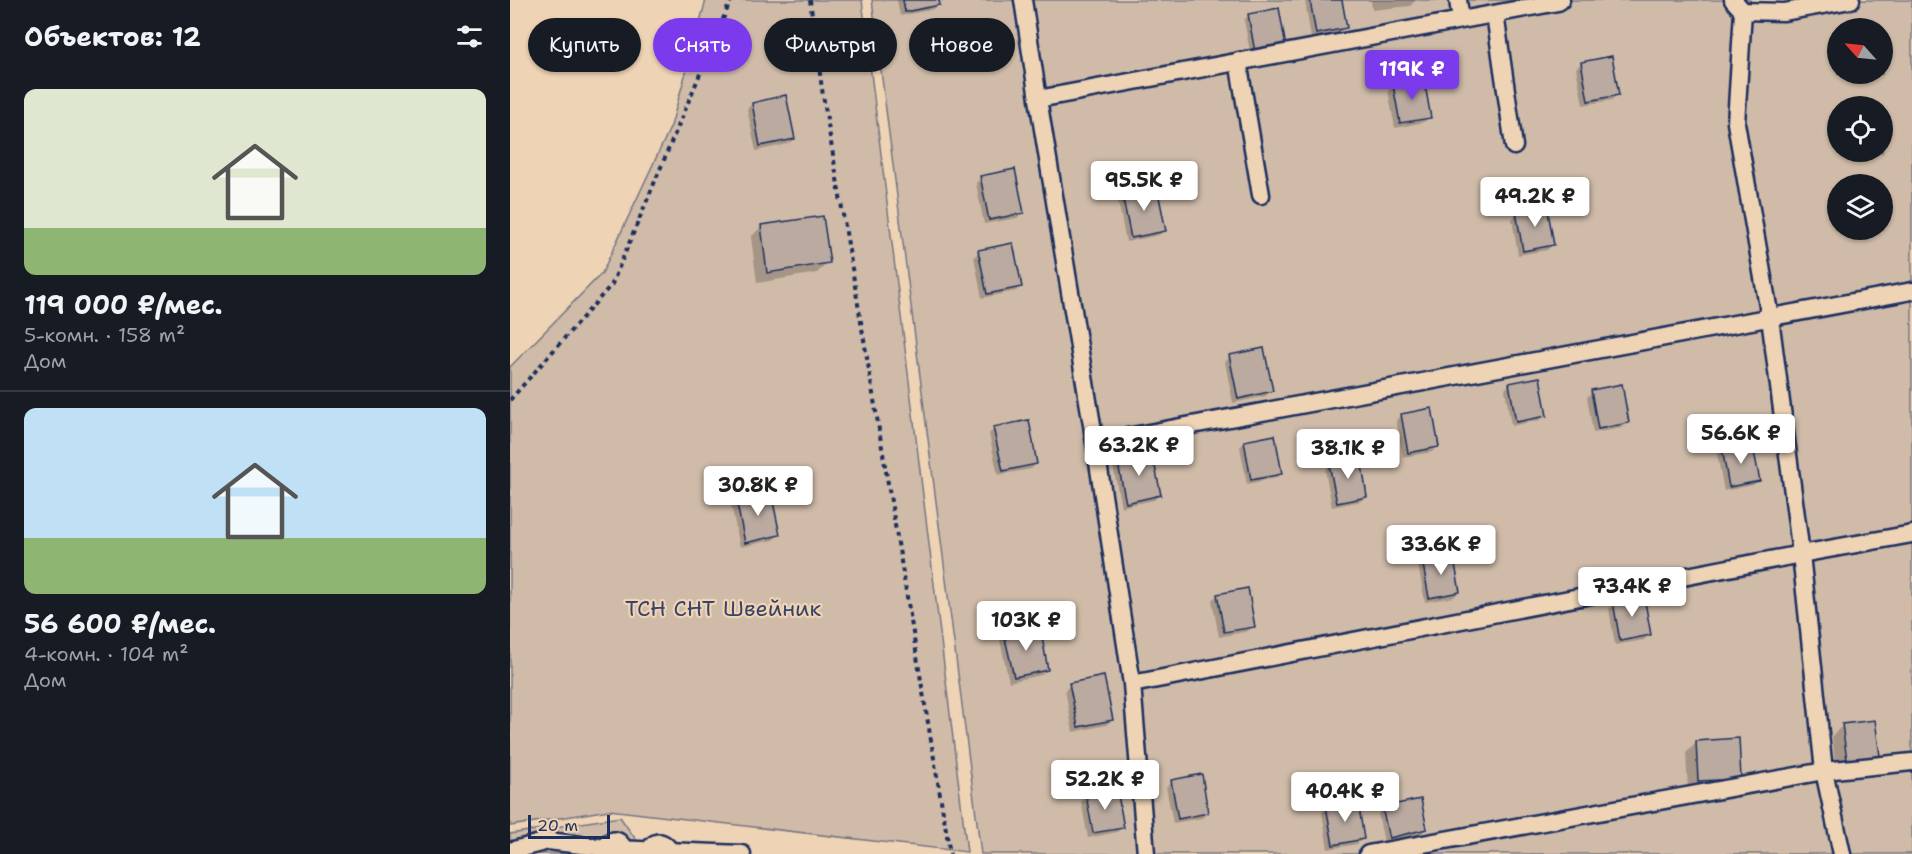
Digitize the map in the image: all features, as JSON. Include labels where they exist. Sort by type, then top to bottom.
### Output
[{"type":"lane","points":[[1023,0],[1095,443],[1131,684],[1146,854]]},
{"type":"lane","points":[[1458,0],[1461,20]]},
{"type":"lane","points":[[1038,99],[1561,0]]},
{"type":"lane","points":[[1842,854],[1824,771],[1801,554],[1770,318],[1736,123],[1738,6],[1784,12],[1851,0]]},
{"type":"lane","points":[[1495,14],[1514,146]]},
{"type":"lane","points":[[1238,62],[1261,195]]},
{"type":"lane","points":[[1095,443],[1912,291]]},
{"type":"lane","points":[[1131,684],[1912,534]]},
{"type":"lane","points":[[1368,854],[1824,771],[1912,762]]},
{"type":"lane","points":[[510,850],[548,841],[616,852],[742,854]]},
{"type":"path","points":[[510,400],[612,284],[730,0]]},
{"type":"path","points":[[810,0],[822,89],[950,854]]},
{"type":"green space","name":"ТСН СНТ Швейник","points":[[706,0],[862,0],[864,18],[764,18],[764,72],[871,72],[967,852],[609,810],[510,826],[510,367],[602,273],[671,126],[686,72],[752,72],[752,18],[701,18]]},
{"type":"green space","points":[[872,0],[1750,0],[1756,17],[1852,0],[1912,0],[1912,854],[981,854],[881,72],[897,72],[897,18],[874,18]]},
{"type":"green space","points":[[620,817],[646,854],[510,854],[510,834]]},
{"type":"building","points":[[903,0],[939,0],[940,5],[905,12]]},
{"type":"building","points":[[1310,0],[1342,0],[1347,28],[1316,34]]},
{"type":"building","points":[[1279,8],[1286,47],[1255,52],[1248,14]]},
{"type":"building","points":[[1612,56],[1619,95],[1588,101],[1581,62]]},
{"type":"building","points":[[1424,79],[1431,118],[1400,123],[1393,85]]},
{"type":"building","points":[[786,95],[795,139],[760,146],[752,103]]},
{"type":"building","points":[[1015,169],[1024,213],[989,220],[980,176]]},
{"type":"building","points":[[1157,187],[1166,231],[1131,238],[1122,194]]},
{"type":"building","points":[[1547,206],[1554,245],[1523,251],[1516,212]]},
{"type":"building","points":[[823,216],[830,263],[767,273],[761,225]]},
{"type":"building","points":[[1013,243],[1022,287],[987,294],[978,250]]},
{"type":"building","points":[[1264,348],[1273,391],[1238,399],[1229,355]]},
{"type":"building","points":[[1540,377],[1547,416],[1516,422],[1509,383]]},
{"type":"building","points":[[1622,384],[1629,423],[1598,429],[1591,390]]},
{"type":"building","points":[[1432,408],[1439,447],[1408,453],[1401,414]]},
{"type":"building","points":[[1029,420],[1037,464],[1003,471],[993,427]]},
{"type":"building","points":[[1275,435],[1282,474],[1251,480],[1244,441]]},
{"type":"building","points":[[1752,442],[1760,481],[1729,487],[1722,448]]},
{"type":"building","points":[[1152,452],[1161,495],[1126,503],[1117,459]]},
{"type":"building","points":[[1361,458],[1367,497],[1337,503],[1329,464]]},
{"type":"building","points":[[771,492],[780,535],[745,543],[736,499]]},
{"type":"building","points":[[1453,553],[1460,592],[1429,598],[1422,559]]},
{"type":"building","points":[[1248,588],[1255,627],[1224,632],[1217,594]]},
{"type":"building","points":[[1644,596],[1651,635],[1620,641],[1613,602]]},
{"type":"building","points":[[1040,626],[1048,670],[1014,677],[1004,634]]},
{"type":"building","points":[[1104,676],[1113,720],[1078,727],[1069,683]]},
{"type":"building","points":[[1875,720],[1880,756],[1847,760],[1842,724]]},
{"type":"building","points":[[1739,738],[1741,779],[1698,781],[1696,741]]},
{"type":"building","points":[[1202,774],[1208,813],[1178,819],[1171,780]]},
{"type":"building","points":[[1117,789],[1124,828],[1093,833],[1086,795]]},
{"type":"building","points":[[1421,799],[1427,829],[1389,838],[1382,807]]},
{"type":"building","points":[[1358,801],[1364,839],[1333,845],[1326,806]]}]
